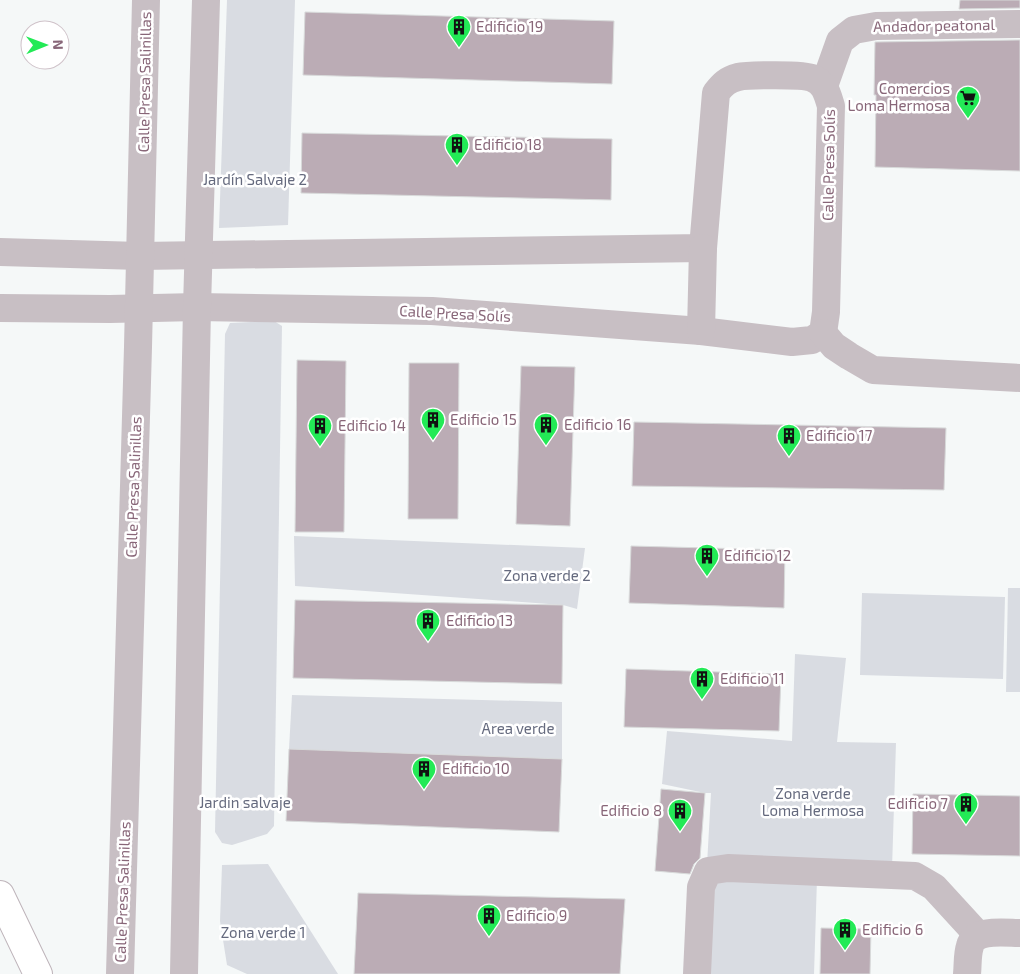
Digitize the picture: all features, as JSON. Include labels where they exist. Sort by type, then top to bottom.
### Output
[{"type":"main road","points":[[0,895],[38,974]]},
{"type":"street","name":"Calle Presa Salinillas","points":[[120,974],[146,0]]},
{"type":"street","points":[[184,974],[198,255],[206,0]]},
{"type":"street","name":"Andador peatonal","points":[[824,86],[840,41],[854,30],[876,26],[1020,24]]},
{"type":"street","points":[[701,331],[703,248],[716,93],[724,83],[739,77],[799,75],[812,77],[824,86]]},
{"type":"street","name":"Calle Presa Solís","points":[[0,308],[139,309],[197,306],[432,310],[701,331],[792,342],[812,340],[823,332],[826,312],[831,106],[824,86]]},
{"type":"street","points":[[0,252],[140,256],[703,248]]},
{"type":"street","points":[[823,332],[834,346],[873,370],[1020,378]]},
{"type":"street","points":[[697,974],[701,887],[708,871],[728,868],[915,876],[934,887],[978,935]]},
{"type":"street","points":[[967,974],[970,944],[978,935],[992,932],[1020,932]]},
{"type":"green space","name":"Jardín Salvaje 2","points":[[227,0],[295,0],[288,225],[219,228]]},
{"type":"green space","name":"Jardin salvaje","points":[[274,321],[282,326],[274,826],[267,834],[232,845],[222,843],[215,832],[225,334],[230,323]]},
{"type":"green space","name":"Zona verde 2","points":[[294,536],[585,548],[577,609],[563,605],[295,586]]},
{"type":"green space","points":[[1008,588],[1020,588],[1020,692],[1006,692]]},
{"type":"green space","points":[[862,593],[1005,597],[1003,679],[860,675]]},
{"type":"green space","name":"Zona verde Loma Hermosa","points":[[795,654],[846,658],[837,742],[896,743],[892,869],[707,865],[711,793],[662,784],[667,731],[792,741]]},
{"type":"green space","name":"Area verde","points":[[292,695],[562,702],[562,759],[289,749]]},
{"type":"green space","name":"Zona verde 1","points":[[268,864],[338,974],[247,974],[227,965],[220,921],[222,865]]},
{"type":"green space","points":[[712,878],[817,879],[814,974],[708,974]]},
{"type":"building","points":[[960,0],[1020,0],[1020,8],[959,9]]},
{"type":"building","name":"Edificio 19","points":[[305,12],[614,21],[612,84],[303,75]]},
{"type":"building","points":[[1020,40],[1020,171],[875,167],[875,42]]},
{"type":"building","name":"Edificio 18","points":[[302,133],[612,139],[611,200],[301,193]]},
{"type":"building","name":"Edificio 14","points":[[297,360],[346,361],[344,532],[295,532]]},
{"type":"building","name":"Edificio 15","points":[[409,363],[459,363],[458,519],[408,519]]},
{"type":"building","name":"Edificio 16","points":[[521,366],[575,367],[570,526],[516,524]]},
{"type":"building","name":"Edificio 17","points":[[634,422],[946,428],[944,490],[632,486]]},
{"type":"building","name":"Edificio 12","points":[[631,546],[785,550],[784,608],[629,603]]},
{"type":"building","name":"Edificio 13","points":[[295,600],[563,605],[562,684],[293,678]]},
{"type":"building","name":"Edificio 11","points":[[626,669],[781,674],[779,731],[624,727]]},
{"type":"building","name":"Edificio 10","points":[[289,749],[562,759],[559,832],[286,821]]},
{"type":"building","name":"Edificio 8","points":[[661,789],[705,793],[700,858],[694,864],[690,874],[655,871]]},
{"type":"building","name":"Edificio 7","points":[[913,794],[1020,796],[1020,856],[912,854]]},
{"type":"building","name":"Edificio 9","points":[[358,893],[625,899],[620,974],[354,974]]},
{"type":"building","name":"Edificio 6","points":[[821,928],[871,929],[870,974],[820,974]]},
{"type":"place","name":"Edificio 19","points":[[459,48]]},
{"type":"place","name":"Comercios Loma Hermosa","points":[[968,119]]},
{"type":"place","name":"Edificio 18","points":[[457,166]]},
{"type":"place","name":"Edificio 15","points":[[433,441]]},
{"type":"place","name":"Edificio 16","points":[[546,446]]},
{"type":"place","name":"Edificio 14","points":[[320,447]]},
{"type":"place","name":"Edificio 17","points":[[789,457]]},
{"type":"place","name":"Edificio 12","points":[[707,577]]},
{"type":"place","name":"Edificio 13","points":[[428,642]]},
{"type":"place","name":"Edificio 11","points":[[702,700]]},
{"type":"place","name":"Edificio 10","points":[[424,790]]},
{"type":"place","name":"Edificio 7","points":[[966,825]]},
{"type":"place","name":"Edificio 8","points":[[680,832]]},
{"type":"place","name":"Edificio 9","points":[[489,937]]},
{"type":"place","name":"Edificio 6","points":[[845,951]]}]
